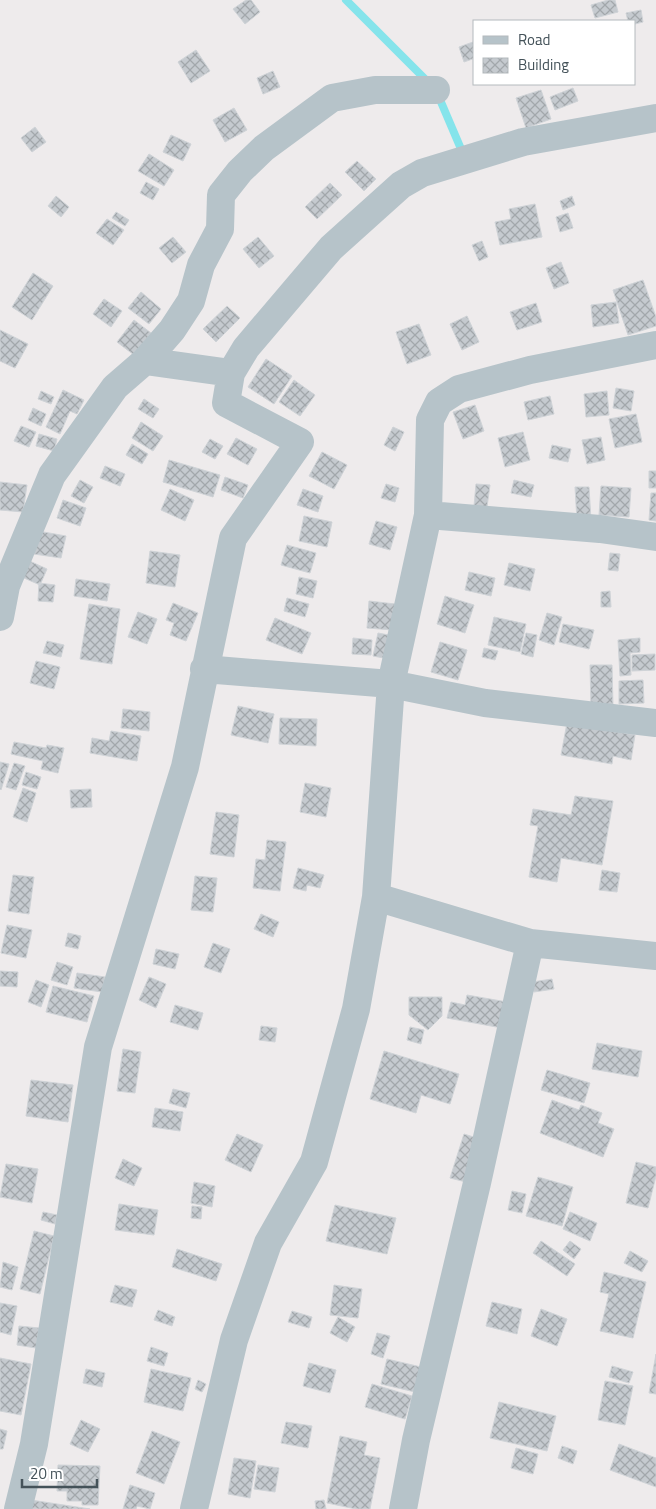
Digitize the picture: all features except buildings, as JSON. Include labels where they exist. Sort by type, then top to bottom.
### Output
[{"type":"street","points":[[0,617],[6,586],[52,475],[115,387],[145,361],[172,330],[191,301],[201,265],[220,229],[221,195],[240,171],[264,148],[332,98],[375,90],[436,90]]},
{"type":"street","points":[[18,1509],[34,1444],[98,1047],[184,767],[233,538],[300,442],[226,403],[231,373],[246,348],[331,248],[401,185],[422,173],[523,142],[656,118]]},
{"type":"street","points":[[194,1509],[234,1340],[268,1243],[314,1162],[356,1010],[376,897],[390,684],[428,515],[430,420],[440,402],[459,389],[530,370],[656,345]]},
{"type":"street","points":[[145,361],[231,373]]},
{"type":"street","points":[[428,515],[600,529],[656,537]]},
{"type":"street","points":[[204,669],[390,684],[485,703],[656,723]]},
{"type":"street","points":[[376,897],[530,943],[656,956]]},
{"type":"street","points":[[403,1509],[416,1440],[477,1183],[530,943]]},
{"type":"waterway","points":[[346,0],[428,82]]},
{"type":"waterway","points":[[438,95],[464,156]]}]
